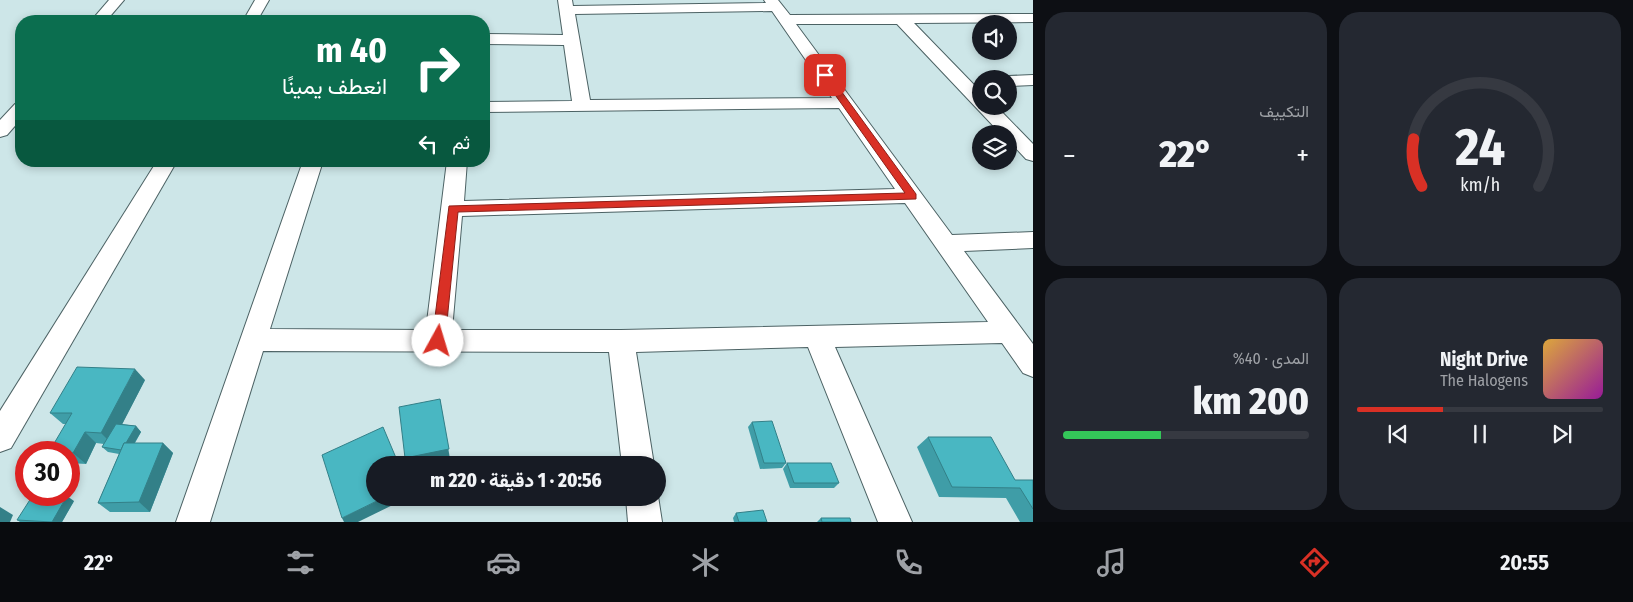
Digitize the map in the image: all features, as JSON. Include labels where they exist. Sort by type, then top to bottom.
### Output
[{"type":"street","points":[[103,15],[117,0]]},
{"type":"street","points":[[253,15],[262,0]]},
{"type":"street","points":[[582,105],[566,5],[777,9],[901,19],[1033,18]]},
{"type":"street","points":[[777,9],[1033,365]]},
{"type":"street","points":[[901,19],[972,93]]},
{"type":"street","points":[[490,39],[572,40]]},
{"type":"street","points":[[1017,81],[1033,80]]},
{"type":"street","points":[[961,81],[972,81]]},
{"type":"street","points":[[490,108],[845,102]]},
{"type":"street","points":[[994,115],[1033,155]]},
{"type":"street","points":[[0,131],[15,117]]},
{"type":"street","points":[[0,438],[163,167]]},
{"type":"street","points":[[193,522],[311,167]]},
{"type":"street","points":[[438,341],[456,167]]},
{"type":"street","points":[[453,209],[912,196]]},
{"type":"street","points":[[945,243],[1033,240]]},
{"type":"street","points":[[253,340],[621,341],[1010,332]]},
{"type":"street","points":[[817,336],[895,522]]},
{"type":"street","points":[[621,341],[637,456]]},
{"type":"street","points":[[643,506],[646,522]]},
{"type":"building","points":[[77,367],[135,369],[101,433],[85,432],[80,441],[55,441],[72,413],[50,413]]},
{"type":"building","points":[[440,399],[449,449],[415,456],[405,456],[399,407]]},
{"type":"building","points":[[772,421],[786,463],[764,463],[752,422]]},
{"type":"building","points":[[116,424],[136,426],[121,450],[102,447]]},
{"type":"building","points":[[383,427],[395,456],[366,456],[367,506],[342,518],[322,455]]},
{"type":"building","points":[[928,437],[991,437],[1015,480],[1033,480],[1033,509],[1020,488],[952,487]]},
{"type":"building","points":[[124,443],[163,443],[139,502],[98,503]]},
{"type":"building","points":[[787,463],[831,463],[839,483],[794,483]]},
{"type":"building","points":[[26,506],[61,506],[52,522],[17,520]]},
{"type":"building","points":[[763,510],[767,522],[739,522],[736,513]]},
{"type":"building","points":[[821,518],[850,518],[851,522],[822,522]]},
{"type":"route","points":[[438,341],[453,209],[912,196],[825,75]]}]
